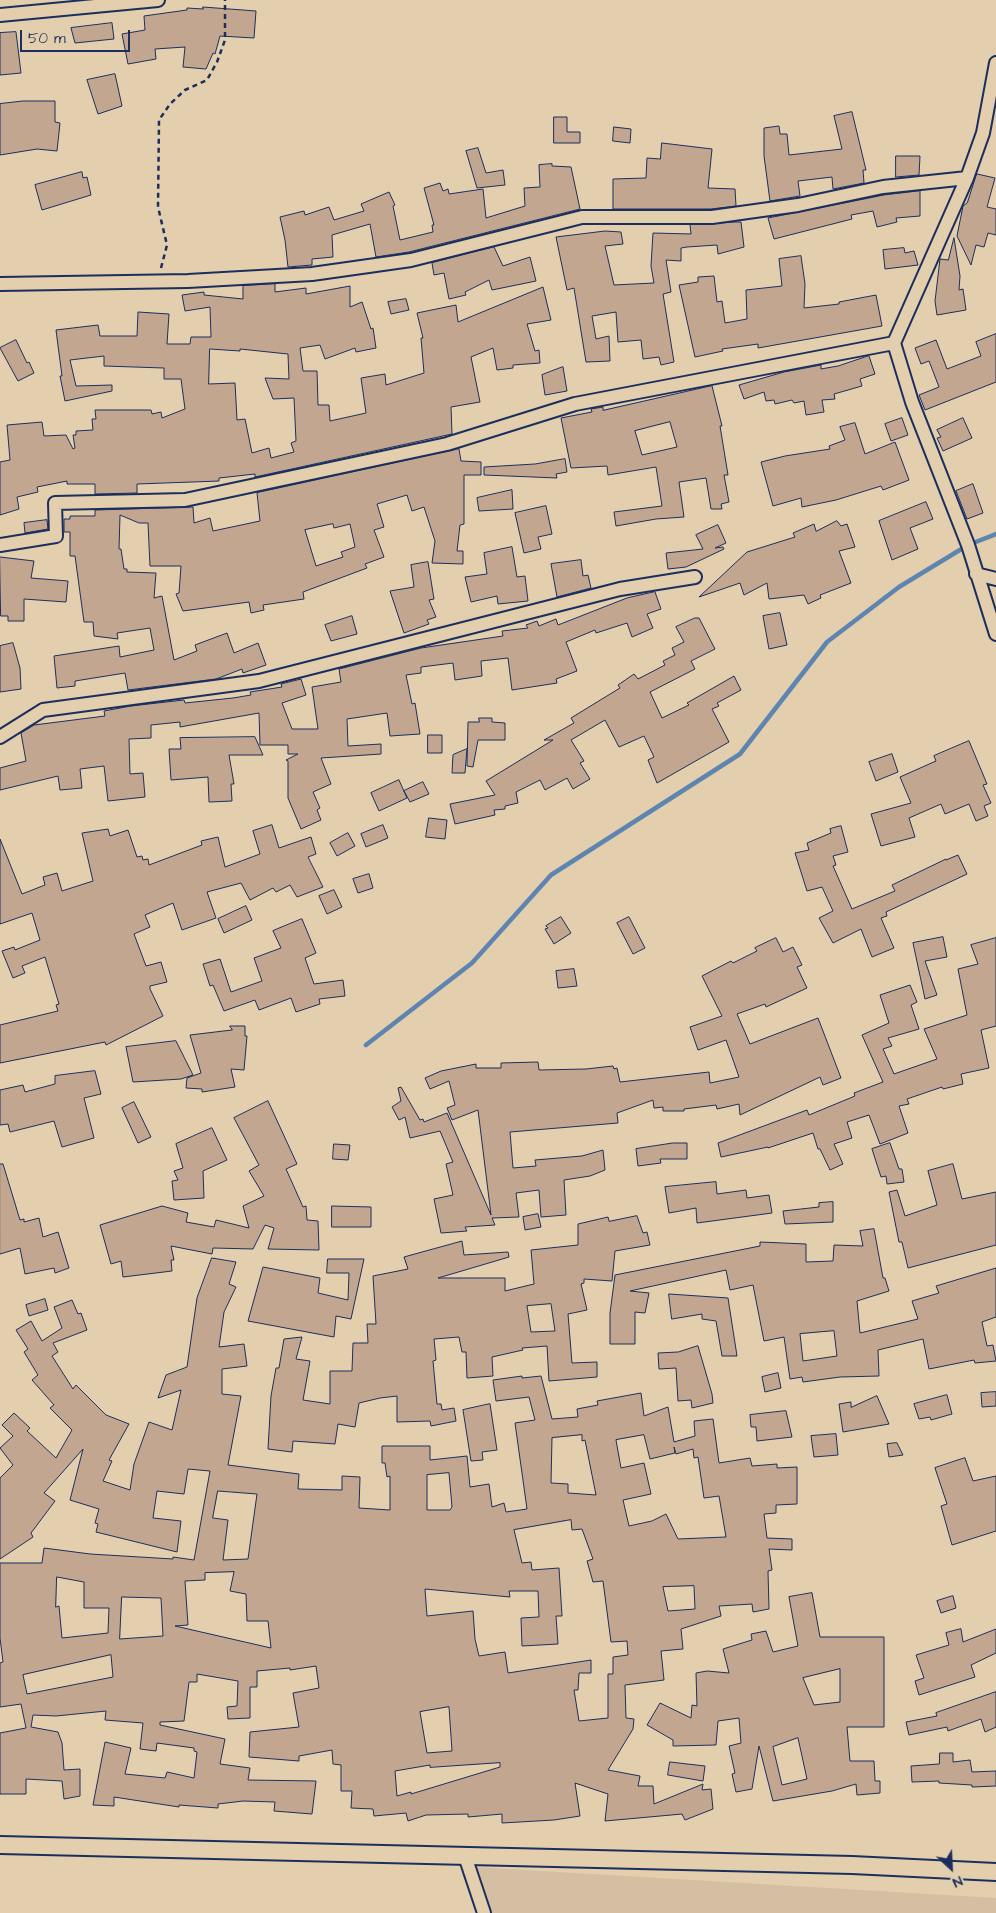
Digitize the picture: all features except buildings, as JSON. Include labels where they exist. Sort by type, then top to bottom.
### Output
[{"type":"street","points":[[0,15],[158,0]]},
{"type":"street","points":[[996,63],[983,133],[967,178],[894,343],[912,402],[968,545],[996,634]]},
{"type":"street","points":[[0,284],[158,281],[312,274],[411,260],[582,218],[712,217],[798,205],[883,186],[967,178]]},
{"type":"street","points":[[0,546],[56,536],[55,503],[185,500],[447,444],[575,404],[894,343]]},
{"type":"street","points":[[976,574],[996,579]]},
{"type":"street","points":[[0,737],[44,710],[259,681],[620,589],[695,577]]},
{"type":"street","points":[[0,1845],[852,1864],[996,1872]]},
{"type":"street","points":[[465,1856],[484,1913]]},
{"type":"path","points":[[158,281],[167,245],[158,207],[159,120],[170,104],[185,90],[207,80],[217,62],[225,40],[225,0]]},
{"type":"shaded area","points":[[474,1867],[996,1898],[996,1913],[491,1913]]},
{"type":"waterway","points":[[366,1045],[472,963],[551,875],[740,754],[827,642],[899,587],[968,545],[996,534]]}]
